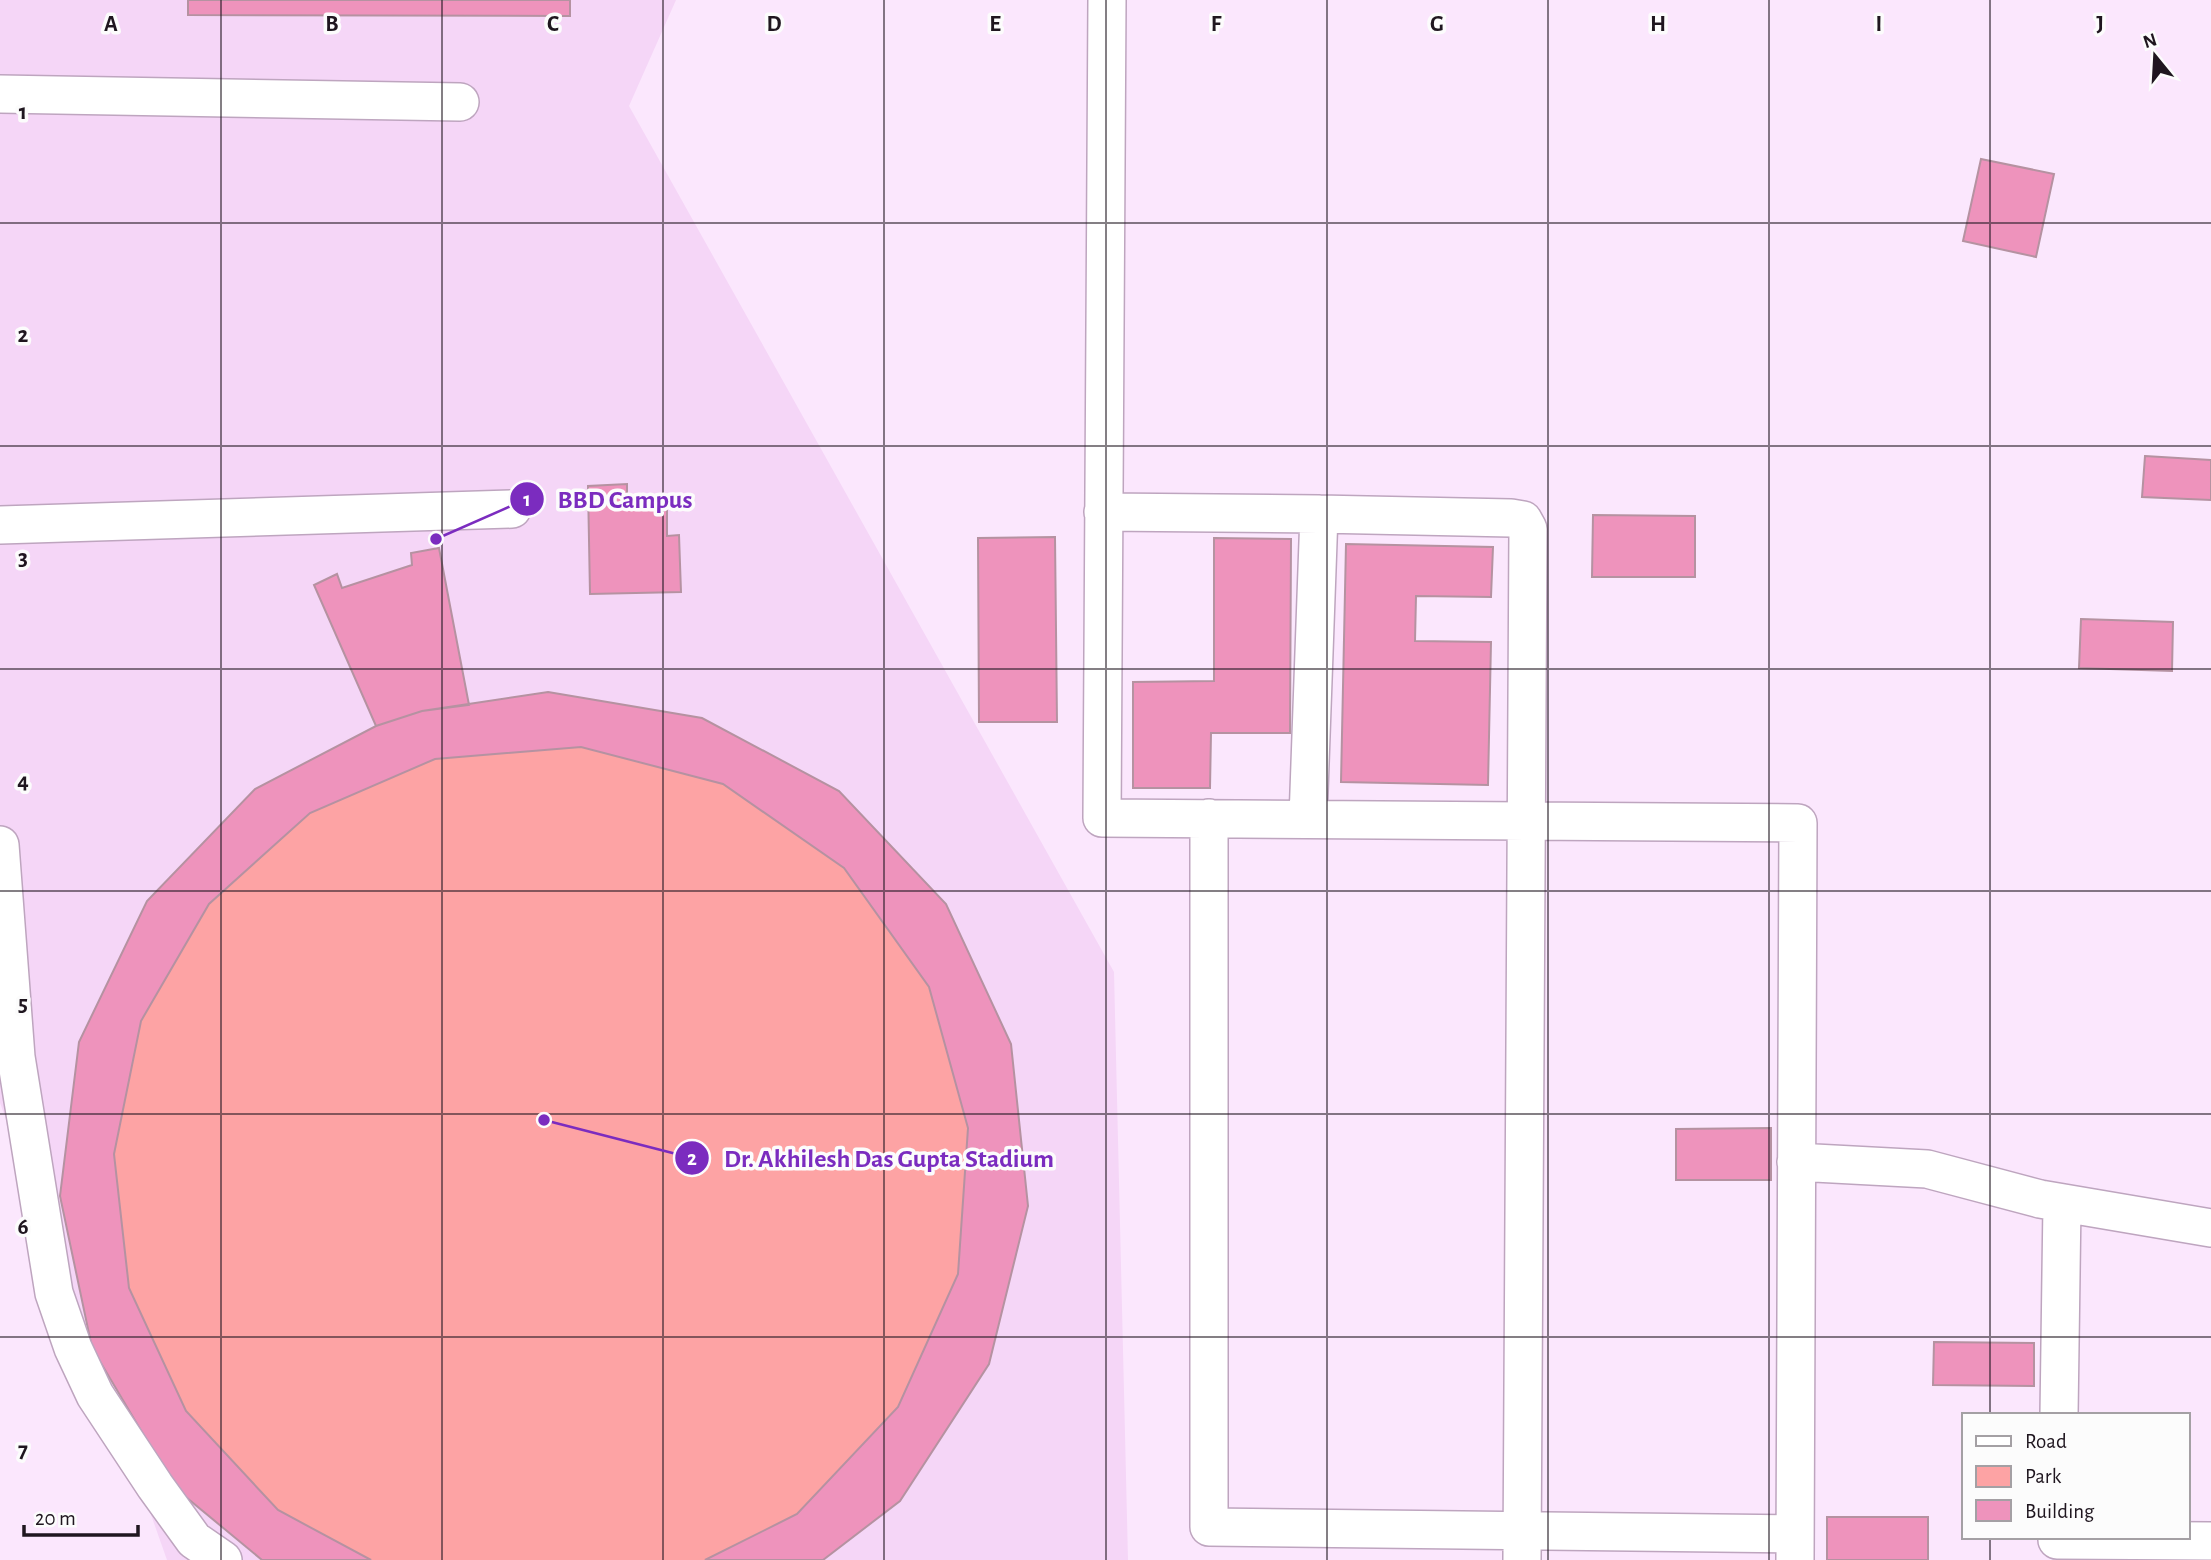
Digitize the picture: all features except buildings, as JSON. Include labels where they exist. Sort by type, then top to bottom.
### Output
[{"type":"street","points":[[1107,0],[1101,818],[1209,818],[1798,822],[1795,1547],[1522,1546],[1209,1527],[1209,818]]},
{"type":"street","points":[[0,94],[460,102]]},
{"type":"street","points":[[0,525],[512,509]]},
{"type":"street","points":[[1103,512],[1319,514],[1522,520],[1528,529],[1524,820],[1522,1546]]},
{"type":"street","points":[[1308,819],[1319,514]]},
{"type":"street","points":[[0,845],[16,1057],[54,1293],[72,1348],[95,1395],[194,1540],[223,1560]]},
{"type":"street","points":[[1796,1162],[1927,1169],[2040,1199],[2211,1228]]},
{"type":"street","points":[[2059,1413],[2062,1203]]},
{"type":"street","points":[[2057,1546],[2211,1541]]},
{"type":"shaded area","points":[[0,0],[676,0],[629,106],[1114,972],[1128,1560],[167,1560],[92,1348],[0,1103]]},
{"type":"green space","points":[[702,718],[839,791],[946,904],[1011,1044],[1028,1206],[989,1364],[900,1501],[823,1560],[262,1560],[92,1348],[60,1196],[79,1042],[147,901],[255,789],[376,726]]},
{"type":"place","name":"BBD Campus","points":[[436,539]]},
{"type":"place","name":"Dr. Akhilesh Das Gupta Stadium","points":[[544,1120]]}]
